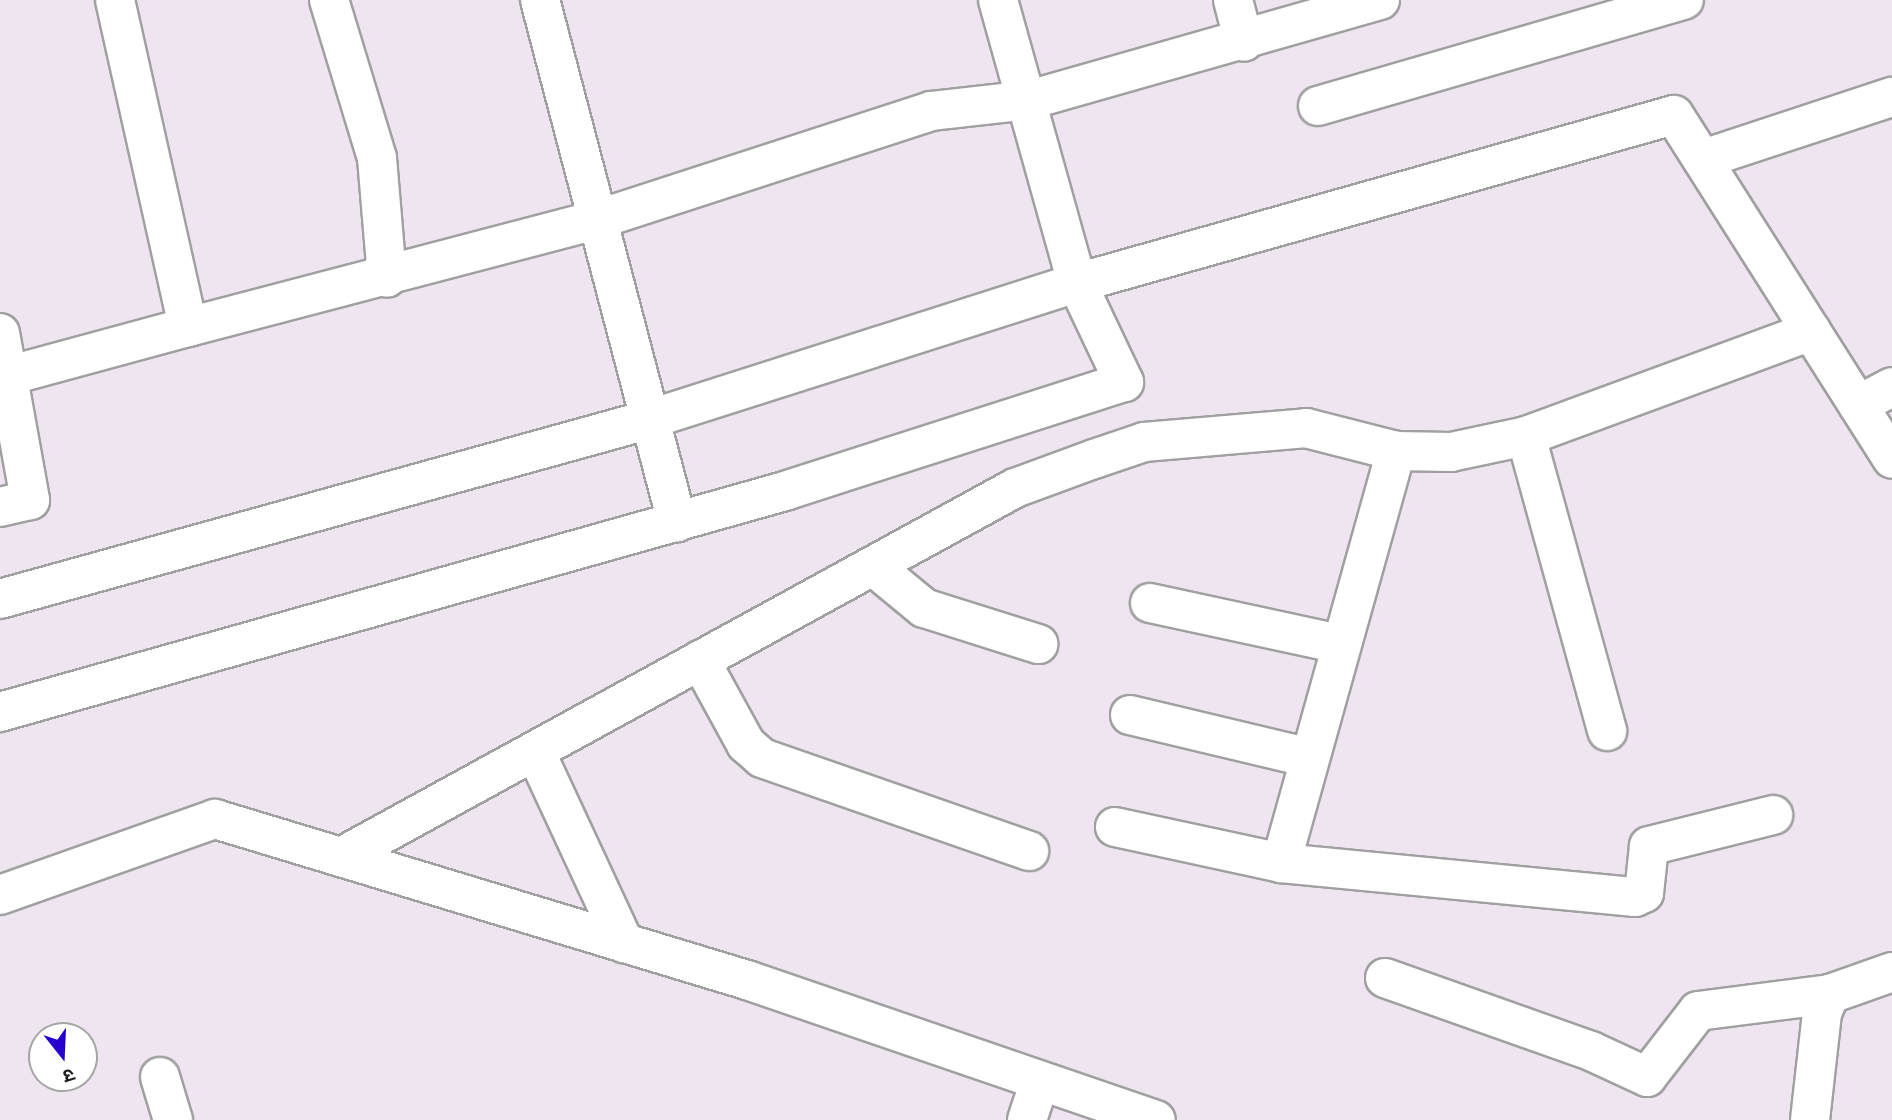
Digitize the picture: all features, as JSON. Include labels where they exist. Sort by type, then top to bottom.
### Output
[{"type":"street","points":[[115,0],[188,327]]},
{"type":"street","points":[[329,0],[377,158],[387,278]]},
{"type":"street","points":[[540,0],[647,421],[677,522]]},
{"type":"street","points":[[0,712],[677,522],[1124,382],[1077,283],[999,0]]},
{"type":"street","points":[[1233,0],[1244,42]]},
{"type":"street","points":[[6,377],[188,327],[387,278],[596,219],[931,111],[1028,100],[1244,42],[1342,6],[1380,0]]},
{"type":"street","points":[[1318,106],[1684,0]]},
{"type":"street","points":[[1703,159],[1892,97]]},
{"type":"street","points":[[0,599],[647,421],[1077,283],[1674,115],[1892,459]]},
{"type":"street","points":[[341,857],[1015,488],[1144,443],[1306,428],[1395,451],[1451,452],[1526,436],[1811,331]]},
{"type":"street","points":[[0,333],[30,500],[0,507]]},
{"type":"street","points":[[1858,405],[1892,387]]},
{"type":"street","points":[[1526,436],[1607,731]]},
{"type":"street","points":[[1281,863],[1306,757],[1395,451]]},
{"type":"street","points":[[873,566],[924,608],[1038,644]]},
{"type":"street","points":[[1150,603],[1339,644]]},
{"type":"street","points":[[700,660],[746,744],[762,758],[1029,851]]},
{"type":"street","points":[[1130,715],[1306,757]]},
{"type":"street","points":[[535,751],[624,943]]},
{"type":"street","points":[[1115,827],[1281,863],[1639,897],[1649,846],[1773,815]]},
{"type":"street","points":[[0,895],[215,819],[624,943],[1156,1120]]},
{"type":"street","points":[[1385,978],[1647,1077],[1698,1012],[1830,994],[1892,972]]},
{"type":"street","points":[[1810,1120],[1822,1013],[1830,994]]},
{"type":"street","points":[[160,1077],[173,1120]]},
{"type":"street","points":[[1027,1120],[1040,1081]]}]
